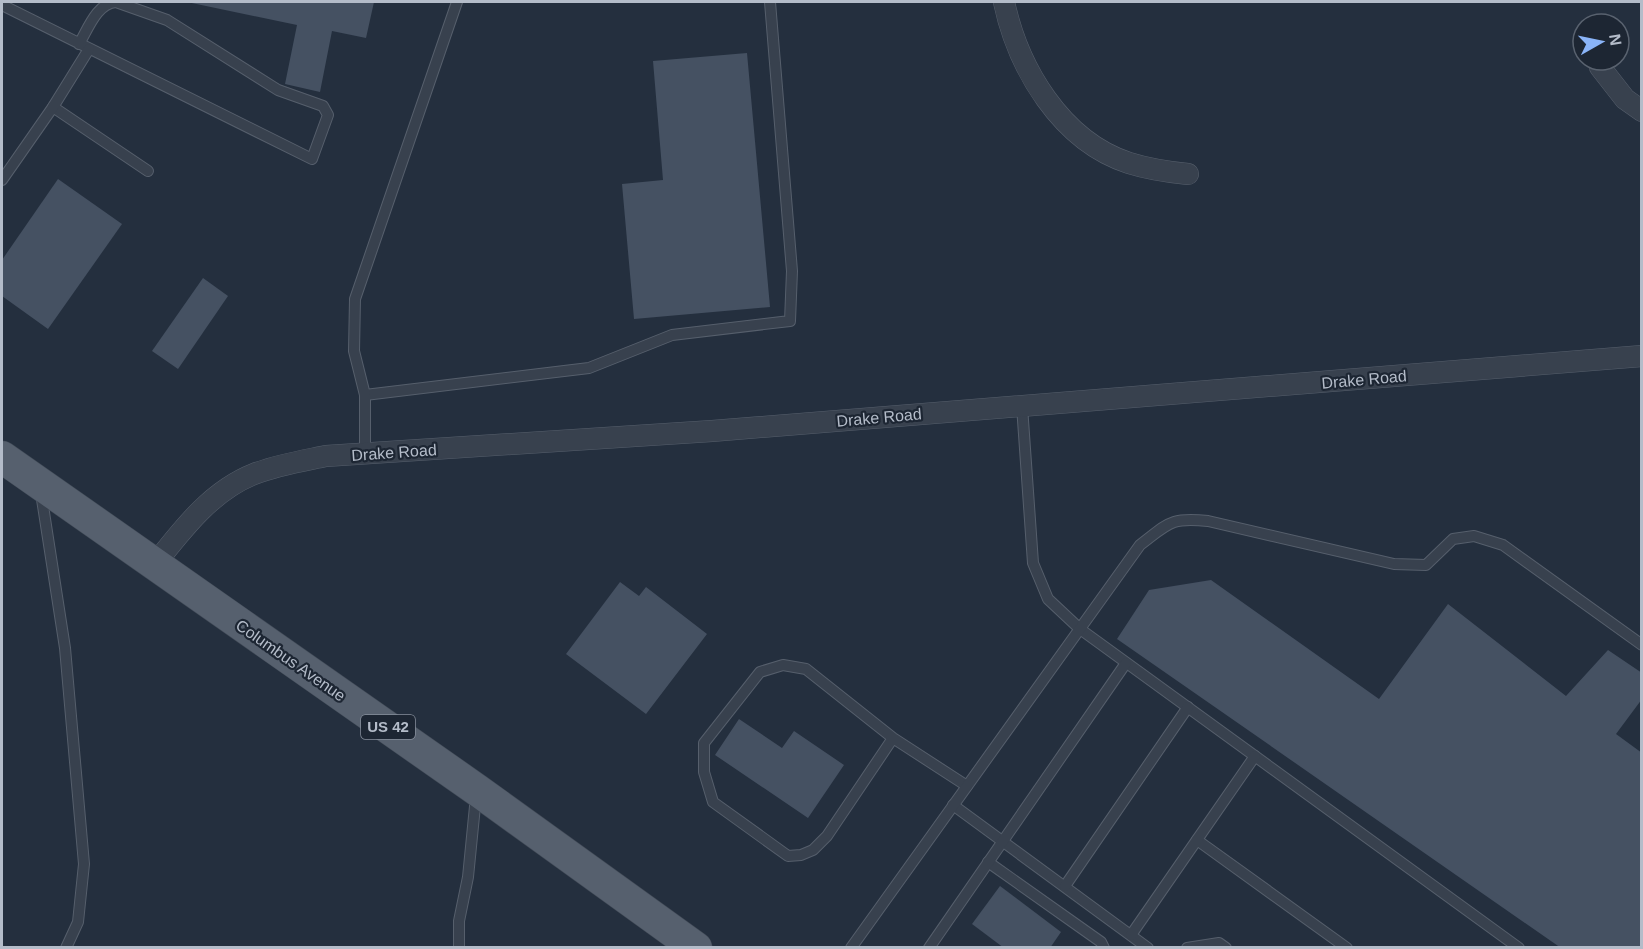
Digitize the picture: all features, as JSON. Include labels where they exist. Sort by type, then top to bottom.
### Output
[{"type":"main road","name":"Columbus Avenue","points":[[2,457],[477,790],[696,948]]},
{"type":"street","points":[[1004,2],[1020,55],[1039,90],[1064,120],[1094,145],[1129,163],[1188,174]]},
{"type":"street","points":[[1604,72],[1625,99],[1641,111]]},
{"type":"street","name":"Drake Road","points":[[154,564],[188,522],[223,491],[253,474],[289,463],[326,456],[712,431],[1641,356]]},
{"type":"lane","points":[[2,5],[84,46],[312,159],[328,115],[323,106],[278,90],[167,20],[116,2],[110,3],[102,6],[84,46],[53,106],[2,180]]},
{"type":"lane","points":[[365,454],[365,395],[354,351],[355,299],[457,2]]},
{"type":"lane","points":[[365,395],[589,368],[672,336],[790,321],[792,271],[770,2]]},
{"type":"lane","points":[[53,106],[148,171]]},
{"type":"lane","points":[[1022,406],[1033,564],[1048,599],[1080,629],[1519,948]]},
{"type":"lane","points":[[40,484],[65,648],[84,864],[78,922],[66,948]]},
{"type":"lane","points":[[851,948],[1140,545],[1171,522],[1188,519],[1208,521],[1394,564],[1426,565],[1453,539],[1474,536],[1503,545],[1641,645]]},
{"type":"lane","points":[[928,948],[1126,663]]},
{"type":"lane","points":[[893,738],[827,836],[813,850],[801,855],[788,856],[713,802],[704,772],[704,743],[760,672],[783,665],[806,669],[893,738],[967,786]]},
{"type":"lane","points":[[1065,886],[1188,707]]},
{"type":"lane","points":[[1131,935],[1255,756]]},
{"type":"lane","points":[[459,948],[459,921],[468,877],[477,790]]},
{"type":"lane","points":[[953,805],[1148,948]]},
{"type":"lane","points":[[1197,840],[1347,948]]},
{"type":"lane","points":[[988,862],[1101,942],[1104,948]]},
{"type":"lane","points":[[1187,948],[1220,943],[1226,948]]},
{"type":"building","points":[[187,2],[374,2],[366,38],[332,31],[320,92],[285,84],[297,25]]},
{"type":"building","points":[[747,53],[770,307],[634,319],[622,184],[663,180],[653,61]]},
{"type":"building","points":[[58,179],[122,224],[48,329],[2,296],[2,260]]},
{"type":"building","points":[[203,278],[228,296],[178,369],[152,351]]},
{"type":"building","points":[[1211,580],[1379,699],[1448,604],[1566,696],[1608,650],[1642,673],[1642,699],[1616,734],[1642,753],[1642,948],[1561,948],[1117,639],[1149,590]]},
{"type":"building","points":[[620,582],[639,596],[646,587],[707,634],[646,714],[566,654]]},
{"type":"building","points":[[739,719],[782,748],[794,731],[844,765],[808,818],[715,755]]},
{"type":"building","points":[[1000,886],[1061,932],[1050,948],[1004,948],[972,924]]}]
